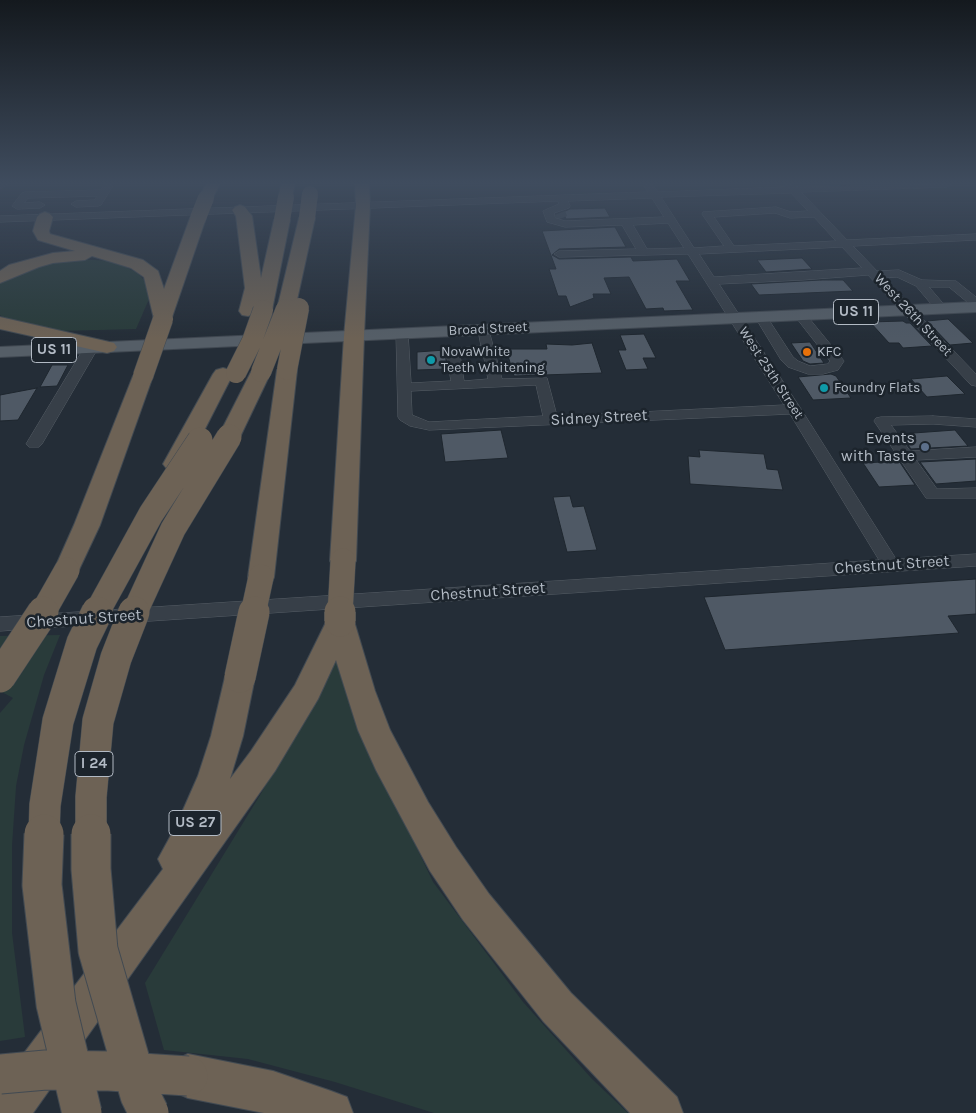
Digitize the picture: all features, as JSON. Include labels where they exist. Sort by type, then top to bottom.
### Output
[{"type":"highway","points":[[44,236],[53,241],[111,255],[137,264],[152,275],[163,319]]},
{"type":"highway","points":[[0,678],[44,611],[66,570],[96,501],[143,376],[192,236]]},
{"type":"highway","points":[[247,236],[256,310]]},
{"type":"highway","points":[[256,310],[277,236]]},
{"type":"highway","name":"I 24","points":[[82,1113],[56,1004],[42,885],[45,805],[58,721],[82,643],[151,514],[206,438],[261,372],[293,309],[304,236]]},
{"type":"highway","points":[[361,236],[340,621],[360,692],[374,730],[406,796],[443,859],[476,907],[557,1007],[661,1113]]},
{"type":"highway","points":[[0,278],[15,269],[53,258],[81,255],[111,255]]},
{"type":"highway","name":"US 27","points":[[6,1113],[121,958],[189,836],[211,785],[227,736],[261,577],[293,309]]},
{"type":"highway","name":"I 24","points":[[149,1113],[140,1095],[98,950],[91,869],[91,806],[98,721],[116,658],[142,592],[173,529],[230,374],[230,361],[256,310]]},
{"type":"highway","points":[[0,323],[99,348]]},
{"type":"highway","points":[[121,958],[285,728],[318,669],[340,621]]},
{"type":"highway","points":[[0,1074],[46,1070],[188,1076],[273,1093],[331,1113]]},
{"type":"main road","name":"Broad Street","points":[[0,352],[908,310],[976,305]]},
{"type":"street","points":[[634,236],[643,252]]},
{"type":"street","name":"West 25th Street","points":[[680,236],[764,361],[891,565]]},
{"type":"street","points":[[722,236],[731,249]]},
{"type":"street","name":"West 26th Street","points":[[838,236],[976,382]]},
{"type":"street","points":[[559,254],[690,251],[976,237]]},
{"type":"street","points":[[710,281],[899,273],[920,284],[941,308]]},
{"type":"street","points":[[920,284],[952,283],[976,305]]},
{"type":"street","points":[[764,361],[788,360],[808,370],[823,370],[833,367],[837,361],[800,315]]},
{"type":"street","points":[[761,316],[788,360]]},
{"type":"street","points":[[484,330],[496,383]]},
{"type":"street","points":[[402,334],[404,387],[542,381],[551,420]]},
{"type":"street","points":[[778,344],[794,354],[803,364],[816,366],[826,364],[829,361],[817,345],[819,340]]},
{"type":"street","points":[[34,444],[99,348]]},
{"type":"street","points":[[458,385],[453,352],[489,349]]},
{"type":"street","name":"Sidney Street","points":[[404,387],[405,417],[415,423],[429,426],[794,409]]},
{"type":"street","points":[[975,424],[933,420],[881,421],[932,494],[976,493]]},
{"type":"street","points":[[905,456],[976,452]]},
{"type":"street","name":"Chestnut Street","points":[[0,624],[976,560]]},
{"type":"shaded area","points":[[75,259],[113,261],[138,273],[147,284],[149,299],[136,329],[60,331],[10,322],[0,315],[0,283],[37,266]]},
{"type":"shaded area","points":[[60,635],[44,675],[24,745],[16,786],[12,845],[12,933],[25,1037],[0,1041],[0,713],[13,698],[0,691],[0,636]]},
{"type":"shaded area","points":[[335,649],[391,794],[433,882],[523,1002],[592,1079],[628,1113],[434,1113],[335,1082],[248,1059],[164,1050],[145,983],[262,792]]},
{"type":"building","points":[[544,236],[620,236],[626,247],[559,249],[552,255],[559,259],[631,257],[633,261],[677,259],[690,281],[676,281],[693,310],[664,311],[663,308],[646,309],[629,277],[604,278],[611,294],[593,294],[594,298],[570,307],[566,296],[558,296],[549,269],[556,269]]},
{"type":"building","points":[[802,258],[812,269],[766,272],[757,260]]},
{"type":"building","points":[[843,280],[853,291],[759,295],[751,284]]},
{"type":"building","points":[[948,319],[973,343],[950,345],[927,321]]},
{"type":"building","points":[[903,321],[910,323],[932,346],[903,348],[899,343],[889,343],[870,322]]},
{"type":"building","points":[[644,334],[656,358],[643,358],[648,369],[626,370],[618,350],[626,350],[620,335]]},
{"type":"building","name":"KFC","points":[[810,342],[824,363],[810,364],[803,361],[791,343]]},
{"type":"building","points":[[592,343],[602,373],[514,376],[506,349],[547,349],[546,344],[572,345]]},
{"type":"building","name":"NovaWhite Teeth Whitening","points":[[445,350],[447,369],[417,370],[417,352]]},
{"type":"building","points":[[52,365],[68,365],[57,386],[40,387]]},
{"type":"building","name":"Foundry Flats","points":[[831,374],[836,376],[851,398],[813,400],[798,377]]},
{"type":"building","name":"Foundry Flats","points":[[947,376],[965,394],[927,397],[911,379]]},
{"type":"building","points":[[37,388],[18,420],[0,421],[0,395]]},
{"type":"building","points":[[501,430],[508,458],[445,462],[441,434]]},
{"type":"building","points":[[955,430],[968,446],[911,449],[900,434]]},
{"type":"building","points":[[699,450],[764,454],[767,469],[778,470],[783,490],[690,484],[688,456],[700,457]]},
{"type":"building","points":[[976,459],[976,481],[936,484],[920,462]]},
{"type":"building","points":[[899,461],[915,485],[879,487],[863,463]]},
{"type":"building","points":[[570,496],[573,507],[584,506],[597,550],[567,552],[553,497]]},
{"type":"building","points":[[976,579],[976,614],[948,616],[959,633],[725,650],[704,597]]},
{"type":"place","name":"KFC","points":[[807,352]]},
{"type":"place","name":"NovaWhite Teeth Whitening","points":[[431,360]]},
{"type":"place","name":"Foundry Flats","points":[[824,388]]},
{"type":"place","name":"Events with Taste","points":[[925,447]]}]
